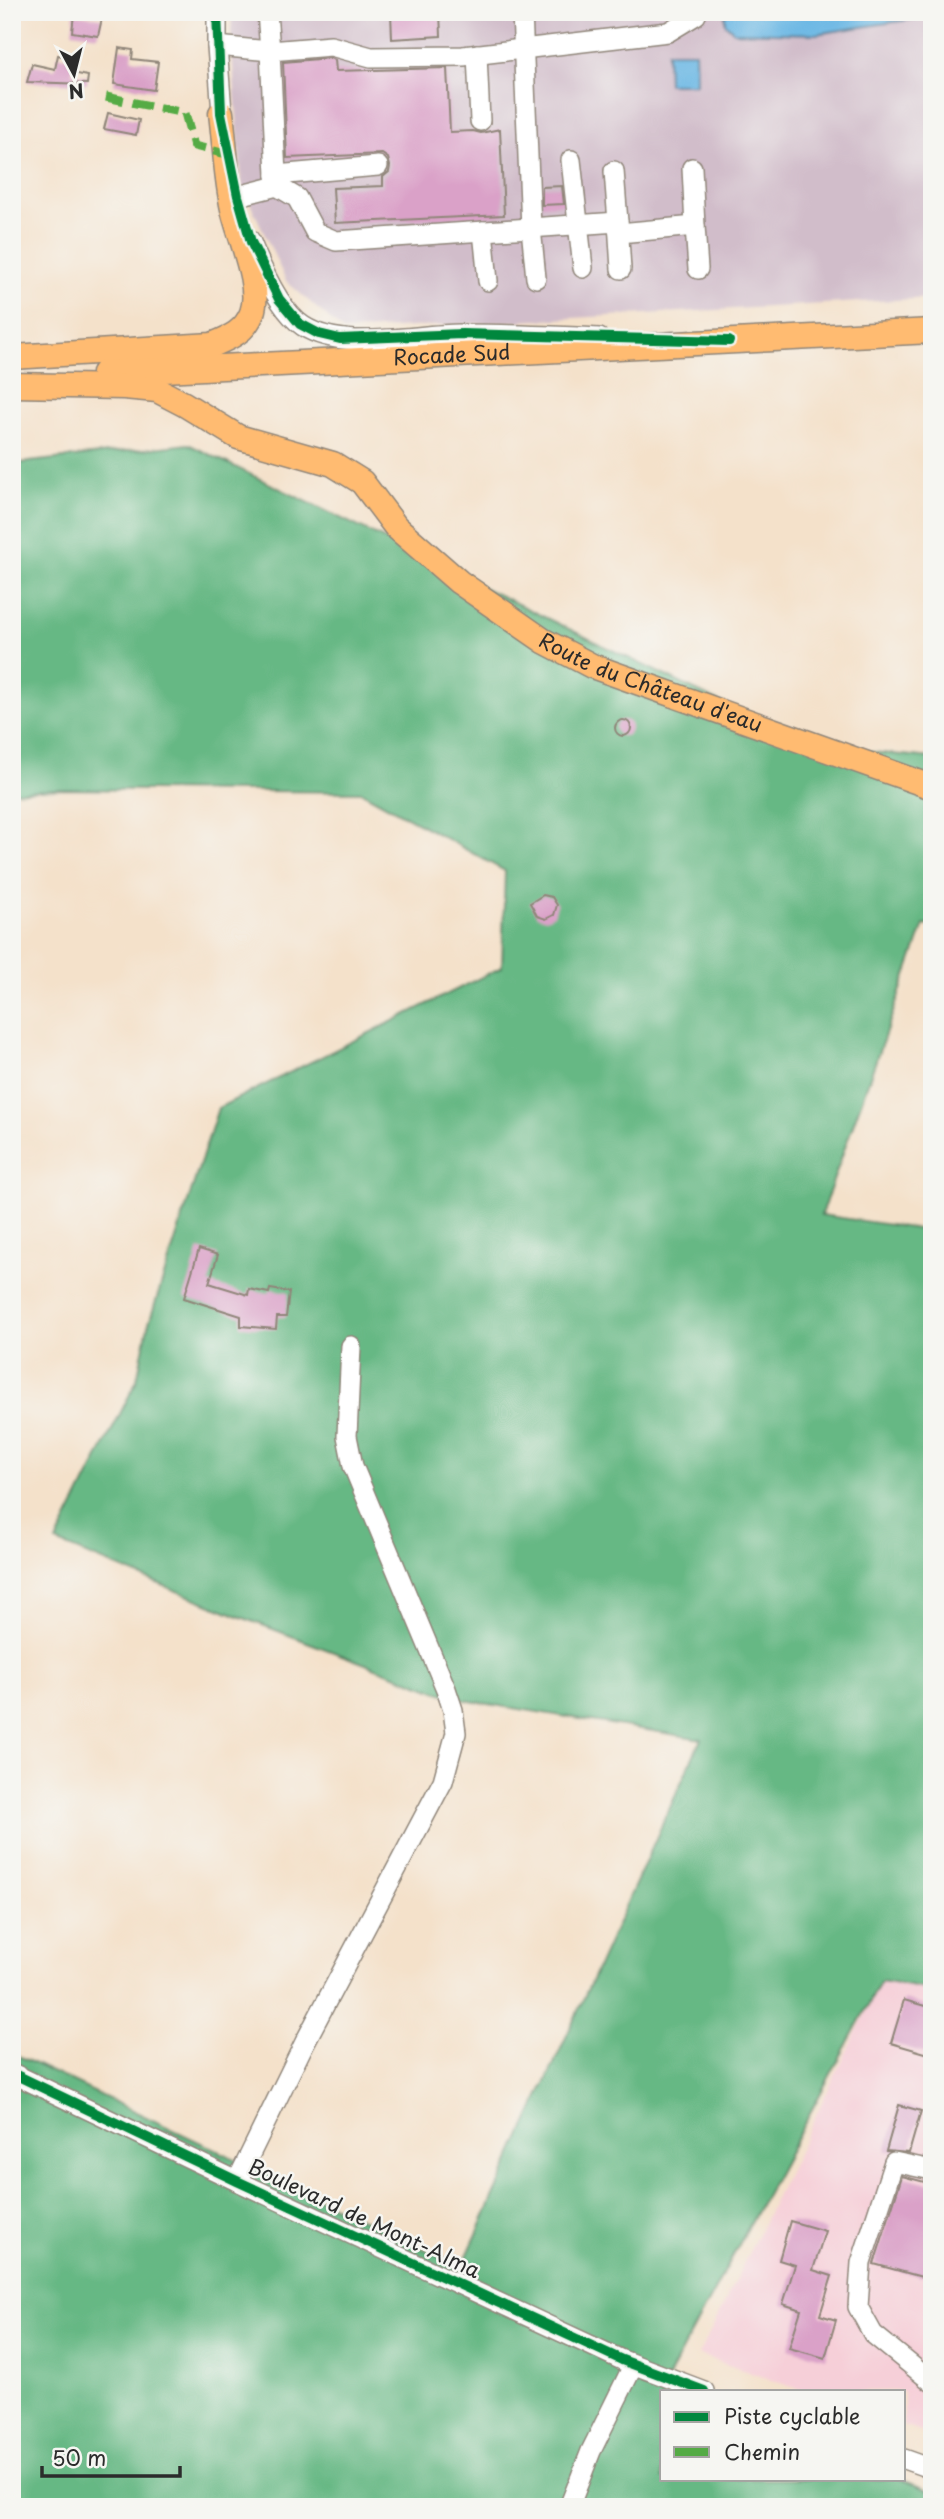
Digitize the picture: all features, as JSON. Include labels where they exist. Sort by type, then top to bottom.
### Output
[{"type":"main road","points":[[12,356],[212,345],[234,336],[247,323],[255,300],[254,289],[233,207],[221,113]]},
{"type":"main road","name":"Rocade Sud","points":[[12,377],[932,331]]},
{"type":"main road","name":"Route du Château d'eau","points":[[12,385],[157,390],[238,438],[333,464],[362,482],[396,527],[459,582],[544,641],[592,666],[932,787]]},
{"type":"street","points":[[217,12],[216,46],[221,113],[238,196],[251,242],[279,299],[300,324],[319,334],[340,339],[462,334],[729,341]]},
{"type":"street","points":[[267,12],[277,180],[297,198],[315,232],[336,241],[577,225],[695,226]]},
{"type":"street","points":[[522,12],[531,228],[536,278]]},
{"type":"street","points":[[216,46],[270,51],[331,46],[371,57],[477,54],[668,32],[697,12]]},
{"type":"street","points":[[477,54],[480,121]]},
{"type":"street","points":[[571,160],[583,268]]},
{"type":"street","points":[[238,196],[277,180],[377,166]]},
{"type":"street","points":[[692,168],[698,269]]},
{"type":"street","points":[[614,172],[621,269]]},
{"type":"street","points":[[482,231],[488,281]]},
{"type":"street","points":[[237,2181],[305,2042],[443,1781],[456,1733],[453,1710],[446,1689],[353,1466],[347,1436],[351,1346]]},
{"type":"street","name":"Boulevard de Mont-Alma","points":[[12,2073],[622,2360],[701,2390]]},
{"type":"street","points":[[932,2170],[894,2162],[861,2263],[858,2307],[873,2334],[932,2382]]},
{"type":"street","points":[[569,2507],[591,2451],[629,2374]]},
{"type":"street","points":[[906,2460],[932,2469]]},
{"type":"shaded area","points":[[232,12],[932,12],[932,298],[343,331],[286,281],[242,185],[231,39]]},
{"type":"shaded area","points":[[881,1981],[932,1990],[932,2436],[906,2427],[906,2390],[800,2390],[699,2355]]},
{"type":"green space","points":[[188,444],[810,746],[932,758],[932,926],[924,925],[821,1215],[932,1231],[932,1990],[881,1981],[663,2390],[660,2390],[660,2480],[902,2480],[932,2491],[932,2507],[12,2507],[12,2053],[462,2267],[701,1739],[458,1699],[241,1617],[56,1542],[137,1380],[148,1326],[218,1108],[502,967],[505,871],[362,792],[53,789],[12,792],[12,464]]},
{"type":"water","points":[[725,12],[925,12],[920,18],[816,34],[734,32],[725,23]]},
{"type":"water","points":[[667,52],[695,52],[696,84],[668,84]]},
{"type":"building","points":[[391,12],[440,12],[441,36],[392,39]]},
{"type":"building","points":[[74,14],[102,18],[98,36],[72,32]]},
{"type":"building","points":[[119,48],[133,50],[132,59],[158,62],[154,90],[114,84]]},
{"type":"building","points":[[58,55],[75,59],[72,73],[88,76],[87,84],[27,82],[32,64],[55,69]]},
{"type":"building","points":[[330,58],[335,60],[336,71],[447,68],[450,132],[481,133],[500,129],[504,215],[335,223],[333,188],[383,186],[383,177],[389,172],[390,166],[388,158],[382,154],[287,158],[283,62]]},
{"type":"building","points":[[108,113],[139,120],[136,135],[104,129]]},
{"type":"building","points":[[562,186],[564,204],[542,205],[542,187]]},
{"type":"building","points":[[620,720],[626,720],[631,728],[629,734],[620,736],[615,731],[615,725]]},
{"type":"building","points":[[543,895],[552,897],[557,905],[554,915],[546,919],[537,916],[530,903]]},
{"type":"building","points":[[199,1249],[218,1255],[209,1283],[248,1295],[249,1289],[269,1293],[270,1289],[289,1292],[286,1317],[277,1317],[276,1329],[241,1326],[241,1316],[184,1298]]},
{"type":"building","points":[[904,2000],[932,2008],[932,2055],[891,2043]]},
{"type":"building","points":[[899,2105],[921,2111],[909,2153],[886,2151]]},
{"type":"building","points":[[902,2176],[932,2184],[932,2267],[926,2265],[922,2277],[874,2264]]},
{"type":"building","points":[[790,2221],[825,2231],[813,2270],[832,2276],[820,2315],[836,2320],[825,2358],[789,2348],[801,2310],[783,2304],[795,2265],[779,2260]]},
{"type":"marked path","points":[[106,97],[185,113],[194,146],[226,154]]},
{"type":"cycle path","points":[[217,12],[221,113],[238,196],[251,242],[279,299],[300,324],[319,334],[340,339],[462,334],[729,341]]},
{"type":"cycle path","points":[[12,2073],[622,2360],[701,2390]]}]
